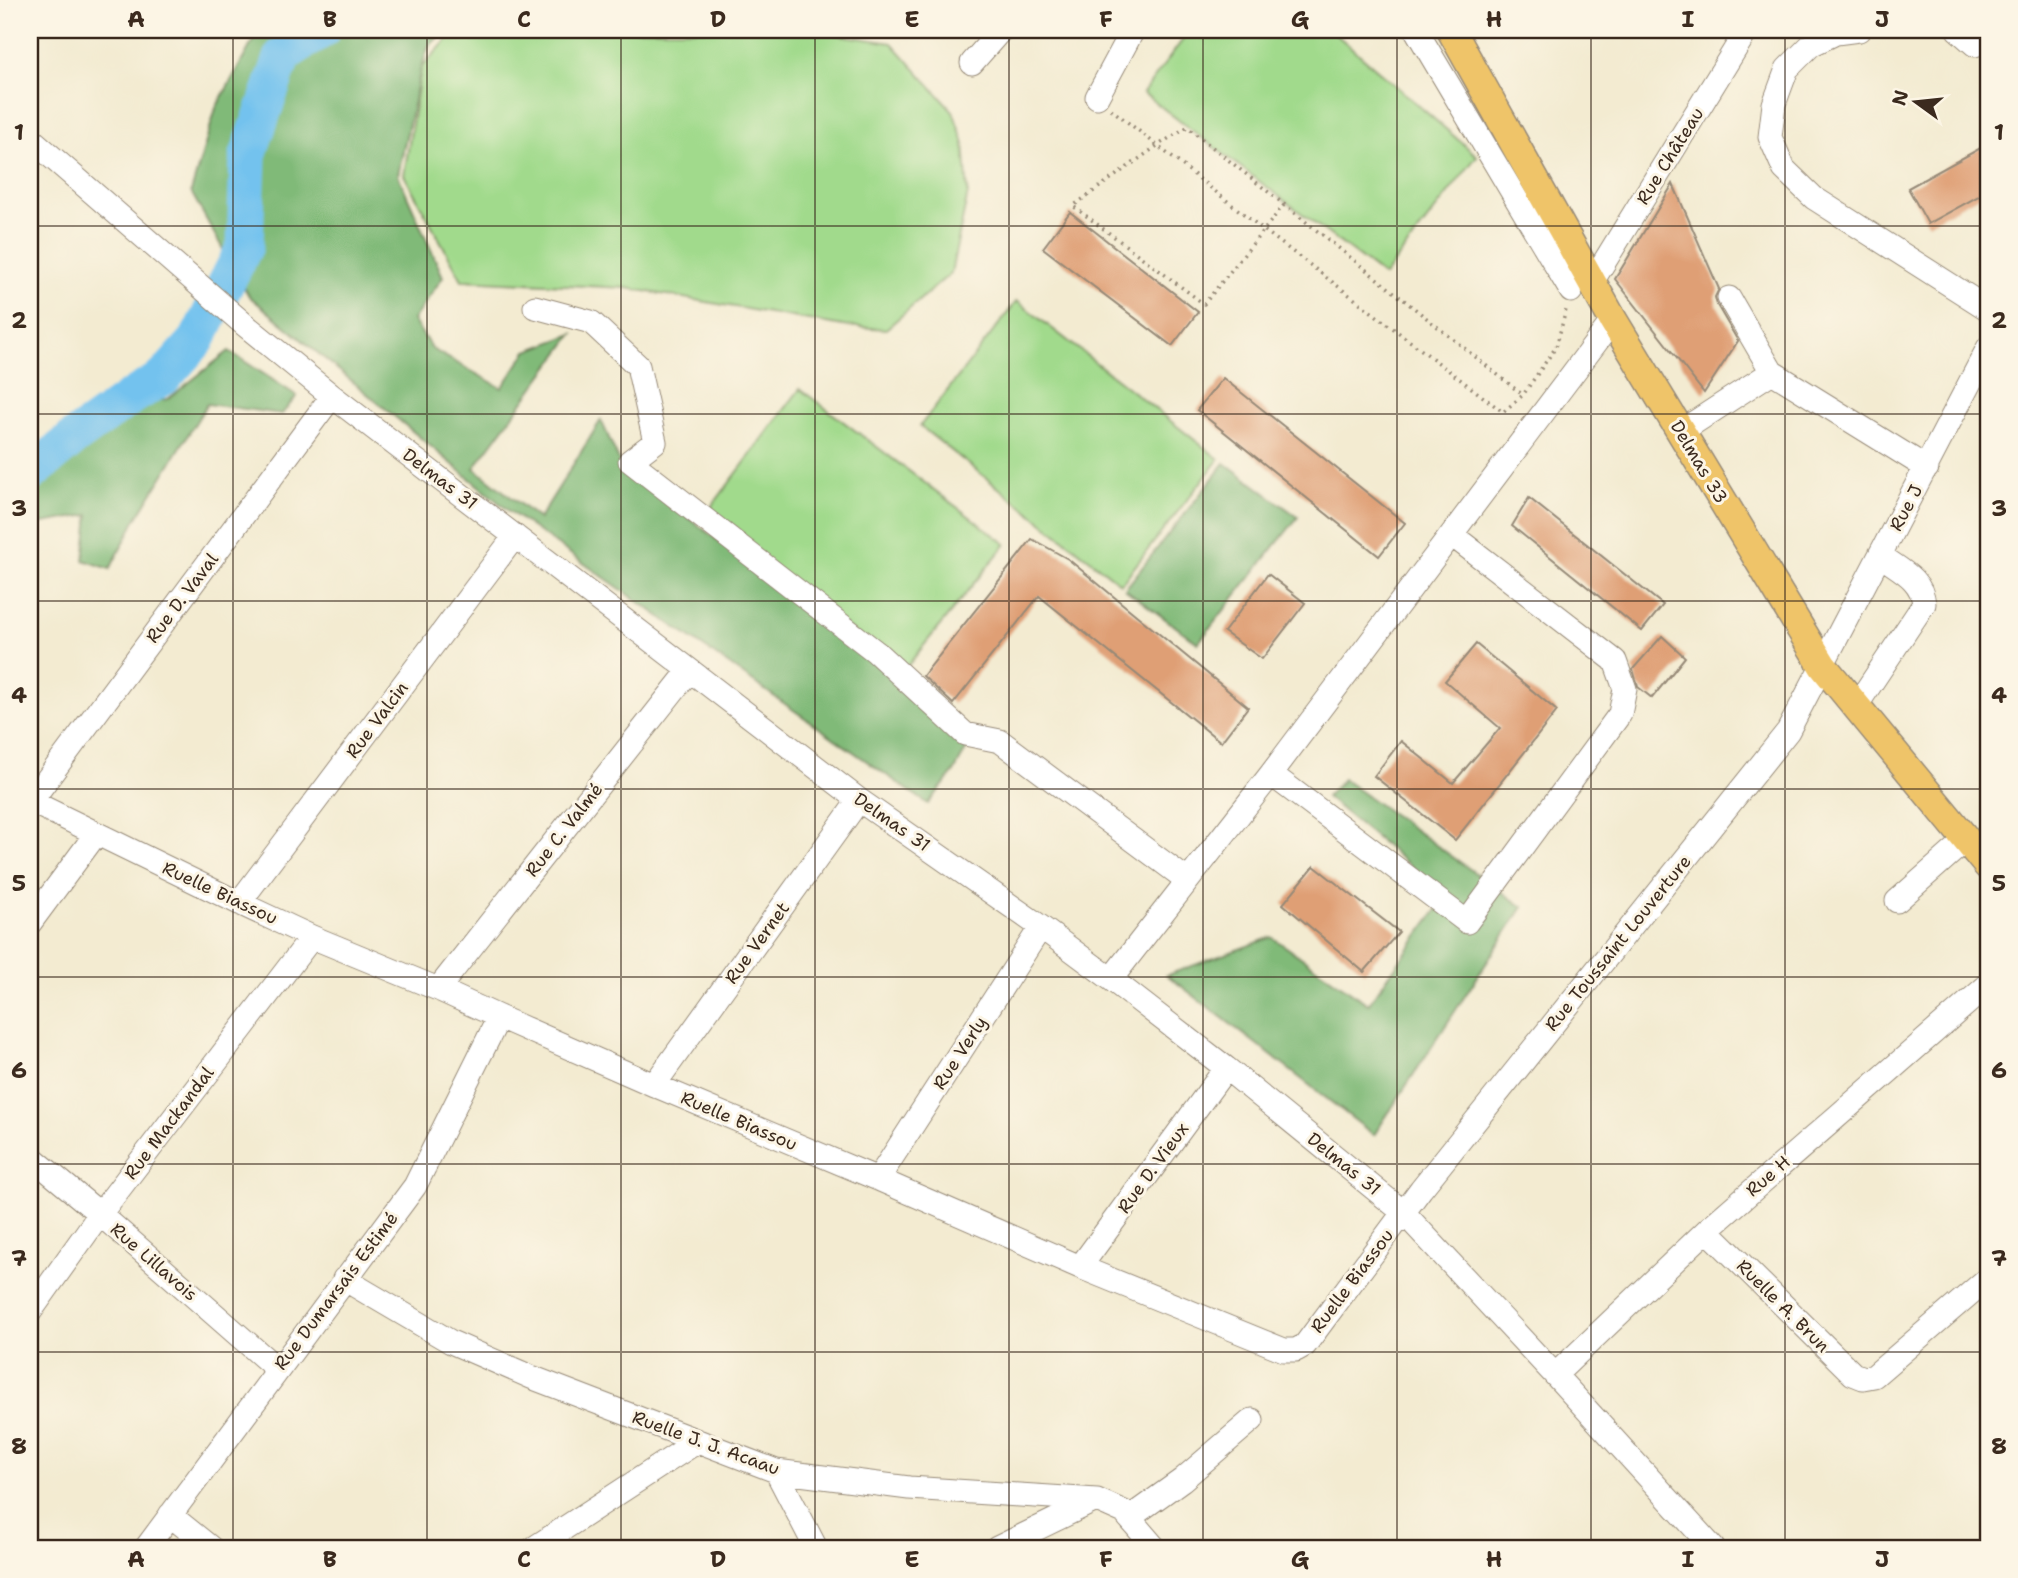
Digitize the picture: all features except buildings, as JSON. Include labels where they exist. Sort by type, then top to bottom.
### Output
[{"type":"main road","name":"Delmas 33","points":[[1451,30],[1581,287],[1613,320],[1823,666],[1980,849]]},
{"type":"street","points":[[972,63],[1001,30]]},
{"type":"street","points":[[1097,97],[1133,30]]},
{"type":"street","points":[[1416,30],[1581,287]]},
{"type":"street","name":"Rue Château","points":[[1581,287],[1747,30]]},
{"type":"street","points":[[1859,30],[1836,33],[1811,45],[1787,69],[1774,104],[1770,137],[1784,169],[1814,198],[1988,309]]},
{"type":"street","points":[[1958,30],[1975,45]]},
{"type":"street","name":"Delmas 31","points":[[30,138],[245,325],[332,396],[859,800],[1041,926],[1116,972],[1226,1068],[1403,1212],[1713,1548]]},
{"type":"street","points":[[1729,298],[1772,373],[1927,468]]},
{"type":"street","points":[[535,307],[591,322],[638,366],[655,442],[630,461],[876,652],[965,734],[1000,741],[1187,880]]},
{"type":"street","points":[[1116,972],[1271,774],[1613,320]]},
{"type":"street","name":"Rue J","points":[[1823,666],[1988,348]]},
{"type":"street","points":[[1680,432],[1772,373]]},
{"type":"street","name":"Rue D. Vaval","points":[[31,801],[332,396]]},
{"type":"street","points":[[1271,774],[1466,922],[1620,714],[1625,689],[1615,661],[1452,535]]},
{"type":"street","name":"Rue Valcin","points":[[239,903],[515,536]]},
{"type":"street","points":[[1856,706],[1924,604],[1917,582],[1881,556]]},
{"type":"street","name":"Rue Toussaint Louverture","points":[[1403,1212],[1788,731],[1823,666]]},
{"type":"street","name":"Rue C. Valmé","points":[[438,989],[689,671]]},
{"type":"street","name":"Rue Vernet","points":[[654,1085],[859,800]]},
{"type":"street","name":"Ruelle Biassou","points":[[31,801],[312,937],[1080,1267],[1284,1350],[1296,1350],[1305,1345],[1403,1212]]},
{"type":"street","points":[[30,923],[96,834]]},
{"type":"street","points":[[1897,901],[1980,849]]},
{"type":"street","name":"Rue Verly","points":[[878,1179],[1041,926]]},
{"type":"street","name":"Rue Mackandal","points":[[30,1312],[100,1214],[312,937]]},
{"type":"street","name":"Rue H","points":[[1555,1375],[1707,1230],[1988,985]]},
{"type":"street","name":"Rue Dumarsais Estimé","points":[[146,1548],[415,1186],[499,1017]]},
{"type":"street","name":"Rue D. Vieux","points":[[1080,1267],[1226,1068]]},
{"type":"street","name":"Rue Lillavois","points":[[30,1156],[277,1369]]},
{"type":"street","name":"Ruelle A. Brun","points":[[1707,1230],[1853,1374],[1863,1378],[1874,1376],[1988,1278]]},
{"type":"street","name":"Ruelle J. J. Acaau","points":[[344,1279],[451,1342],[531,1377],[776,1471],[909,1488],[1097,1500]]},
{"type":"street","points":[[1129,1518],[1182,1480],[1252,1420]]},
{"type":"street","points":[[534,1548],[698,1441]]},
{"type":"street","points":[[776,1471],[816,1548]]},
{"type":"street","points":[[997,1548],[1097,1500],[1124,1512],[1154,1548]]},
{"type":"street","points":[[170,1515],[211,1548]]},
{"type":"path","points":[[1097,97],[1264,230],[1503,412],[1523,395],[1556,347],[1581,287]]},
{"type":"path","points":[[1284,205],[1204,304],[1073,206],[1187,127],[1523,395]]},
{"type":"green space","points":[[259,30],[446,30],[429,46],[421,68],[398,175],[443,277],[413,320],[432,349],[502,388],[527,351],[573,334],[474,468],[539,519],[601,420],[621,465],[873,661],[969,744],[954,772],[928,804],[509,511],[249,296],[191,192],[216,108]]},
{"type":"green space","points":[[456,30],[807,30],[892,43],[953,111],[964,143],[968,193],[951,273],[886,329],[843,326],[627,288],[462,280],[404,175],[421,68]]},
{"type":"green space","points":[[1190,30],[1331,30],[1477,156],[1384,276],[1143,93]]},
{"type":"green space","points":[[1017,301],[1219,459],[1121,584],[920,426]]},
{"type":"green space","points":[[229,351],[297,396],[282,414],[207,404],[135,521],[110,569],[84,560],[89,515],[37,524],[30,608],[30,484],[78,438],[133,402],[168,399]]},
{"type":"green space","points":[[800,389],[1006,544],[904,670],[703,518]]},
{"type":"green space","points":[[1225,463],[1298,517],[1198,643],[1125,589]]},
{"type":"green space","points":[[1343,779],[1523,907],[1374,1135],[1167,975],[1272,937],[1368,1004],[1447,896],[1326,797]]},
{"type":"waterway","points":[[30,474],[75,437],[164,377],[197,340],[245,246],[248,155],[283,55],[322,30]]}]
